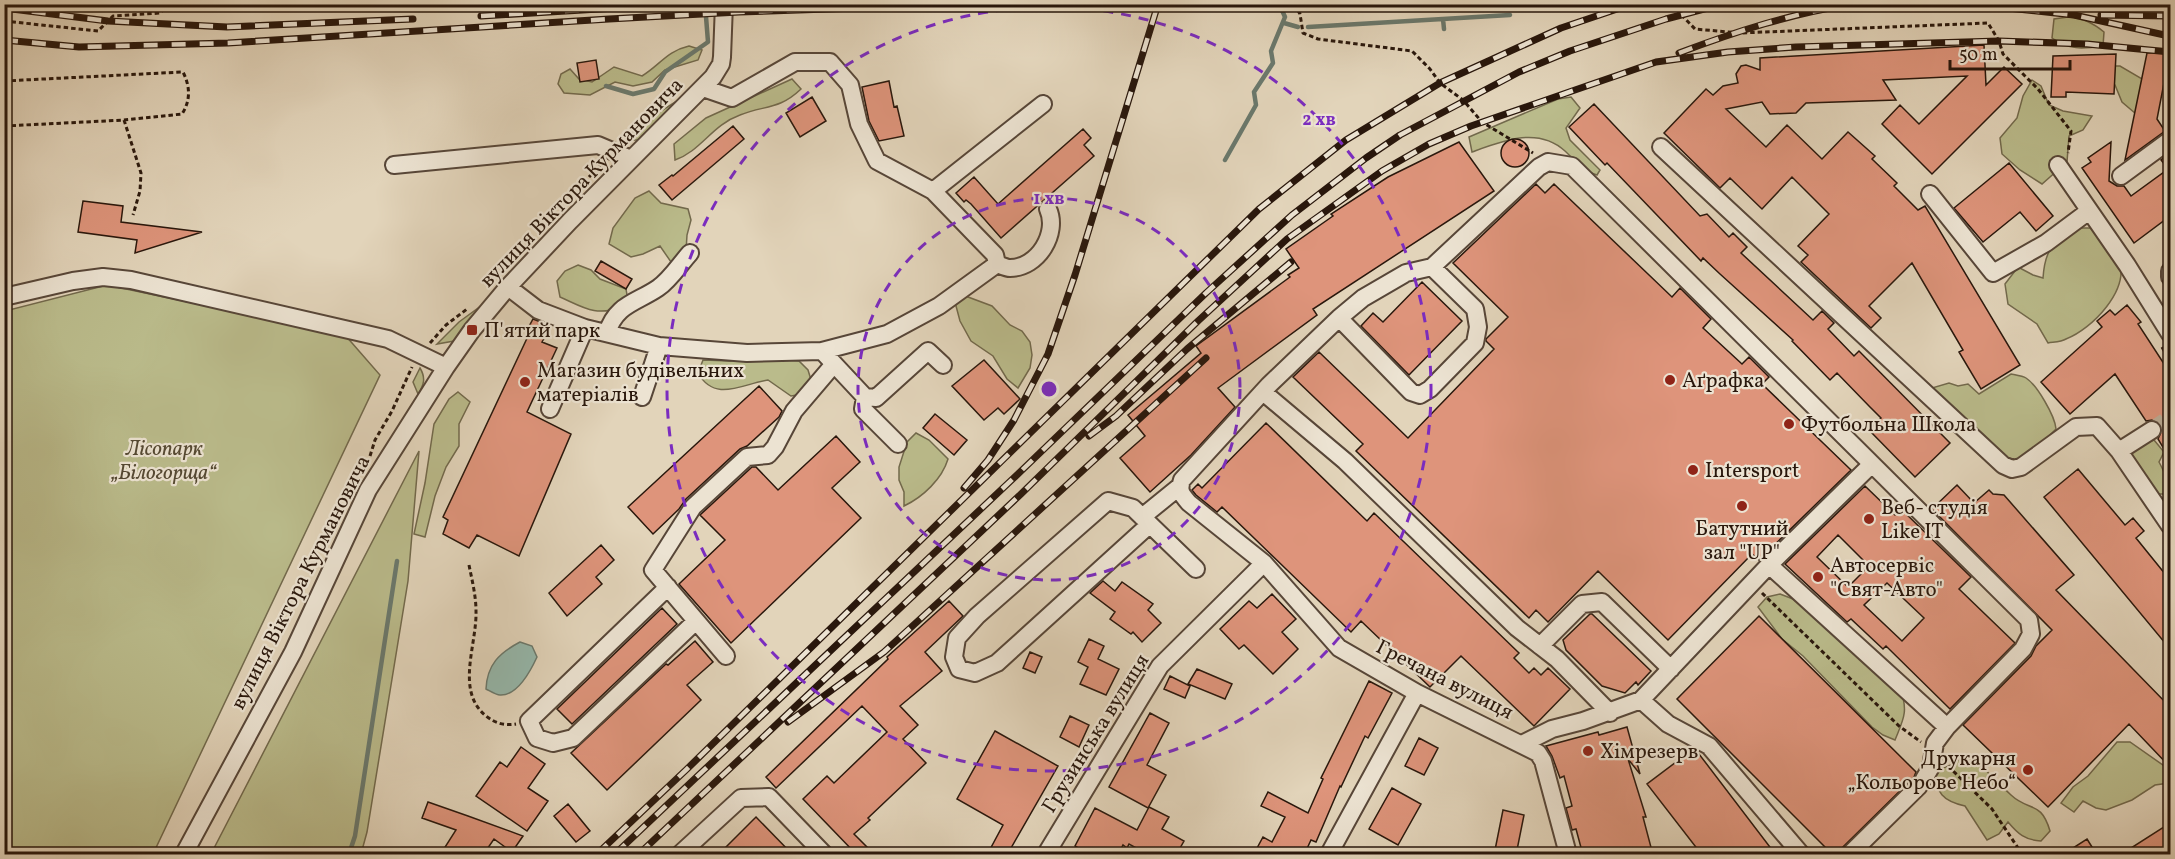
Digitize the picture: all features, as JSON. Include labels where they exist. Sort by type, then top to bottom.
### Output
[{"type":"street","name":"вулиця Віктора Курмановича","points":[[184,855],[293,652],[368,490],[446,367],[472,330],[508,287],[713,77],[721,64],[724,4]]},
{"type":"street","points":[[703,88],[732,98],[795,62],[830,62],[850,85],[859,124],[877,161],[933,191],[995,255],[997,264]]},
{"type":"street","points":[[933,191],[1043,104]]},
{"type":"street","points":[[2121,176],[2170,140]]},
{"type":"street","points":[[394,165],[598,145],[631,159]]},
{"type":"street","points":[[1661,147],[2002,465],[2012,469],[2021,467],[2076,427],[2097,426],[2119,452],[2170,526]]},
{"type":"street","points":[[1197,570],[1145,521],[1133,508],[1108,501],[977,616],[957,638],[954,657],[960,669],[975,673],[997,663],[1145,521],[1179,487],[1182,480],[1263,392],[1339,318],[1363,298],[1406,273],[1432,267],[1539,167],[1548,162],[1572,166],[2029,620],[2031,634],[2023,649],[1947,727],[1935,743],[1931,767],[1922,783],[1850,855]]},
{"type":"street","points":[[2058,165],[2127,264],[2170,334]]},
{"type":"street","points":[[1930,194],[1993,273],[2046,243],[2089,211]]},
{"type":"street","points":[[997,264],[1010,268],[1031,262],[1047,243],[1052,229],[1052,217],[1048,208]]},
{"type":"street","points":[[608,333],[611,322],[625,305],[659,287],[690,253]]},
{"type":"street","points":[[508,287],[538,310],[585,328],[659,346],[747,353],[822,351],[887,334],[939,306],[997,264]]},
{"type":"street","points":[[1339,318],[1411,392],[1420,394],[1430,389],[1475,343],[1478,327],[1475,309],[1432,267]]},
{"type":"street","points":[[2170,271],[2170,277]]},
{"type":"street","points":[[4,297],[73,281],[103,278],[131,280],[388,339],[446,367]]},
{"type":"street","points":[[550,409],[585,328]]},
{"type":"street","points":[[642,396],[659,346]]},
{"type":"street","points":[[822,351],[865,398],[876,398],[928,351],[943,365]]},
{"type":"street","points":[[726,656],[653,570],[693,507],[747,457],[768,455],[775,447],[794,411],[834,364]]},
{"type":"street","points":[[1263,392],[1345,461],[1516,628],[1557,659],[1610,713]]},
{"type":"street","points":[[865,398],[863,409],[898,444]]},
{"type":"street","points":[[2119,452],[2152,430]]},
{"type":"street","points":[[1522,744],[1552,729],[1610,713],[1641,700],[1769,565],[1871,465]]},
{"type":"street","name":"Гречана вулиця","points":[[1179,487],[1189,503],[1264,563],[1339,648],[1417,693],[1538,753],[1543,760],[1568,855]]},
{"type":"street","name":"Грузинська вулиця","points":[[1046,855],[1160,666],[1264,563]]},
{"type":"street","points":[[1769,565],[1947,727]]},
{"type":"street","points":[[668,587],[530,721],[537,738],[553,743],[573,738],[696,621]]},
{"type":"street","points":[[1540,646],[1582,604],[1602,602],[1671,669]]},
{"type":"street","points":[[1329,855],[1417,693]]},
{"type":"street","points":[[1641,700],[1668,724],[1709,746],[1801,855]]},
{"type":"street","points":[[680,855],[741,798],[769,797],[824,855]]},
{"type":"path","points":[[4,21],[98,31],[113,16],[161,13],[165,4]]},
{"type":"path","points":[[1294,4],[1302,21],[1303,33],[1318,39],[1412,51],[1440,83],[1463,100],[1482,122],[1548,162]]},
{"type":"path","points":[[1298,11],[1354,4]]},
{"type":"path","points":[[1671,4],[1695,29],[1740,33],[1988,23],[1999,41],[2003,54],[2038,89],[2071,131],[2067,155],[2058,165]]},
{"type":"path","points":[[4,81],[183,72],[189,91],[188,104],[182,114],[124,120],[4,126]]},
{"type":"path","points":[[124,120],[141,173],[140,191],[134,214]]},
{"type":"path","points":[[397,397],[414,364]]},
{"type":"path","points":[[392,411],[398,416]]},
{"type":"path","points":[[469,565],[477,610],[469,679],[470,693],[480,711],[495,723],[510,725],[530,721]]},
{"type":"path","points":[[1752,583],[1899,726],[1934,751],[1992,809],[2022,855]]},
{"type":"green space","points":[[2068,17],[2088,22],[2104,32],[2103,46],[2076,48],[2064,45],[2052,38],[2054,19]]},
{"type":"green space","points":[[689,46],[702,50],[698,60],[665,70],[652,82],[633,86],[615,82],[590,95],[564,93],[558,84],[561,74],[570,69],[579,79],[592,82],[614,67],[642,76],[669,55]]},
{"type":"green space","points":[[2103,66],[2120,66],[2144,80],[2136,114],[2122,102],[2115,85],[2104,77]]},
{"type":"green space","points":[[792,79],[801,89],[786,101],[730,119],[692,151],[675,160],[674,144],[706,118]]},
{"type":"green space","points":[[2032,80],[2041,86],[2049,105],[2063,111],[2092,116],[2083,130],[2069,136],[2067,162],[2042,184],[2020,170],[2002,154],[2000,138],[2017,118],[2023,96]]},
{"type":"green space","points":[[1571,97],[1580,108],[1566,128],[1570,140],[1600,170],[1597,175],[1582,168],[1554,143],[1543,139],[1532,137],[1507,140],[1472,152],[1469,137],[1558,99]]},
{"type":"green space","points":[[677,101],[640,138],[631,140],[656,114]]},
{"type":"green space","points":[[649,191],[661,203],[688,209],[691,220],[686,251],[671,262],[660,246],[631,257],[609,244],[613,228],[635,198]]},
{"type":"green space","points":[[2075,228],[2092,228],[2114,252],[2119,260],[2121,272],[2119,284],[2106,307],[2087,327],[2064,340],[2048,343],[2037,324],[2008,304],[2005,284],[2018,267],[2043,278],[2051,248]]},
{"type":"green space","points":[[578,265],[591,270],[600,279],[626,289],[627,295],[622,307],[604,311],[590,310],[560,297],[557,281],[565,271]]},
{"type":"green space","name":"Лісопарк „Білогорща“","points":[[107,285],[345,335],[380,375],[153,854],[5,854],[5,311]]},
{"type":"green space","points":[[952,291],[992,306],[1010,325],[1022,331],[1030,342],[1032,355],[1030,368],[1018,388],[1007,379],[993,356],[971,341],[960,321]]},
{"type":"green space","points":[[489,300],[454,341],[437,344],[459,322]]},
{"type":"green space","points":[[757,357],[799,361],[808,370],[812,383],[803,394],[791,396],[768,380],[730,389],[712,387],[698,373],[703,360],[730,361]]},
{"type":"green space","points":[[420,368],[424,381],[418,394],[413,382]]},
{"type":"green space","points":[[2011,374],[2025,377],[2035,387],[2049,409],[2056,429],[2045,440],[2016,460],[1998,459],[1925,390],[1949,383],[1958,386],[1968,384],[1979,394]]},
{"type":"green space","points":[[458,392],[470,402],[459,424],[459,446],[446,467],[435,496],[425,537],[414,534],[434,424],[449,399]]},
{"type":"green space","points":[[916,433],[929,440],[948,459],[941,474],[931,487],[904,506],[899,467],[907,442]]},
{"type":"green space","points":[[2154,440],[2164,452],[2159,462],[2166,478],[2165,494],[2151,494],[2130,455],[2133,447]]},
{"type":"green space","points":[[419,451],[408,581],[367,832],[361,854],[211,854]]},
{"type":"green space","points":[[1780,594],[1793,599],[1900,689],[1904,710],[1895,740],[1872,727],[1803,656],[1782,639],[1758,607],[1767,597]]},
{"type":"green space","points":[[2117,742],[2130,742],[2170,770],[2169,783],[2155,785],[2132,800],[2106,810],[2083,801],[2074,812],[2061,803],[2073,787],[2088,776]]},
{"type":"green space","points":[[1960,759],[1974,759],[2017,800],[2038,810],[2043,815],[2050,831],[2041,841],[2022,836],[2008,822],[1999,834],[1987,840],[1965,806],[1951,802],[1942,795],[1937,785],[1936,770]]},
{"type":"water","points":[[520,642],[532,646],[537,657],[523,681],[507,694],[498,695],[486,689],[492,666],[500,655]]},
{"type":"building","points":[[1984,45],[1986,85],[2004,67],[2022,84],[1932,174],[1882,124],[1900,105],[1919,124],[1967,76],[1883,80],[1896,100],[1806,103],[1796,113],[1770,114],[1762,102],[1726,109],[1766,147],[1787,125],[1822,159],[1848,132],[1875,156],[1872,159],[1897,183],[1894,186],[1918,210],[1925,206],[2020,365],[1981,389],[1959,352],[1963,350],[1912,263],[1869,306],[1881,318],[1871,328],[1801,262],[1808,255],[1798,246],[1829,214],[1792,177],[1762,209],[1730,178],[1720,188],[1664,133],[1706,89],[1713,95],[1723,86],[1738,83],[1736,74],[1741,66],[1746,65],[1760,70],[1760,58]]},
{"type":"building","points":[[2170,52],[2157,119],[2165,131],[2125,160],[2147,53]]},
{"type":"building","points":[[2116,54],[2114,94],[2066,92],[2066,97],[2051,97],[2053,56]]},
{"type":"building","points":[[596,60],[599,79],[580,82],[577,63]]},
{"type":"building","points":[[889,81],[894,107],[897,106],[904,136],[879,141],[869,121],[862,87]]},
{"type":"building","points":[[812,97],[826,121],[800,137],[786,113]]},
{"type":"building","points":[[1594,104],[1700,216],[1707,214],[1729,237],[1733,233],[1747,247],[1741,253],[1813,320],[1822,311],[1834,323],[1828,329],[1854,356],[1859,351],[1950,443],[1915,477],[1869,430],[1881,418],[1837,373],[1830,380],[1793,340],[1703,258],[1701,261],[1607,163],[1605,165],[1569,127]]},
{"type":"building","points":[[733,126],[744,139],[672,200],[659,185]]},
{"type":"building","points":[[1083,129],[1091,138],[1084,145],[1094,156],[1001,238],[971,204],[966,200],[964,202],[956,193],[974,177],[998,204]]},
{"type":"building","points":[[1515,139],[1525,143],[1529,153],[1525,163],[1515,167],[1505,163],[1501,153],[1505,143]]},
{"type":"building","points":[[1459,142],[1494,191],[1313,309],[1317,315],[1218,388],[1235,407],[1191,455],[1150,492],[1120,458],[1145,436],[1128,415],[1201,353],[1196,346],[1299,268],[1286,249],[1333,216],[1331,214],[1388,177]]},
{"type":"building","points":[[2111,142],[2109,181],[2117,186],[2124,186],[2131,196],[2168,169],[2161,160],[2170,153],[2170,216],[2134,243],[2082,168],[2091,162],[2088,158]]},
{"type":"building","points":[[2009,163],[2053,216],[2036,231],[2020,212],[1983,242],[1954,208]]},
{"type":"building","points":[[1536,184],[1545,193],[1554,184],[1672,297],[1680,288],[1711,319],[1703,328],[1742,364],[1749,357],[1769,377],[1762,384],[1851,470],[1759,560],[1752,554],[1668,640],[1598,571],[1548,622],[1536,610],[1529,618],[1356,451],[1363,444],[1293,377],[1319,352],[1408,438],[1494,349],[1486,339],[1508,317],[1453,263]]},
{"type":"building","points":[[83,201],[123,206],[121,222],[202,232],[135,253],[137,240],[78,232]]},
{"type":"building","points":[[601,261],[632,279],[626,289],[595,271]]},
{"type":"building","points":[[1422,282],[1462,321],[1409,375],[1361,326],[1373,313],[1383,322]]},
{"type":"building","points":[[2127,305],[2141,322],[2138,324],[2170,373],[2170,459],[2158,439],[2162,430],[2160,424],[2152,420],[2146,421],[2115,374],[2070,414],[2041,382],[2102,327],[2097,321],[2110,310],[2115,315]]},
{"type":"building","points":[[533,319],[551,326],[542,342],[557,348],[527,412],[571,434],[519,556],[477,535],[469,548],[443,534],[448,520],[443,517],[529,334],[526,332]]},
{"type":"building","points":[[984,360],[1020,399],[1004,414],[998,408],[984,420],[952,386]]},
{"type":"building","points":[[759,386],[782,411],[779,417],[686,499],[653,534],[628,507]]},
{"type":"building","points":[[935,414],[967,440],[954,455],[923,428]]},
{"type":"building","points":[[1266,423],[1367,521],[1374,513],[1519,653],[1514,658],[1529,673],[1534,668],[1541,675],[1548,668],[1570,689],[1534,726],[1461,656],[1430,687],[1361,621],[1351,632],[1222,507],[1217,512],[1196,495],[1192,490],[1198,484],[1202,488]]},
{"type":"building","points":[[836,436],[860,462],[832,488],[861,518],[731,643],[679,584],[725,540],[700,515],[752,467],[756,467],[778,490]]},
{"type":"building","points":[[2078,469],[2125,525],[2133,518],[2144,531],[2136,538],[2170,580],[2170,649],[2044,497]]},
{"type":"building","points":[[1957,485],[1974,503],[1989,490],[1993,494],[2004,495],[2074,575],[2056,590],[2170,707],[2170,767],[2129,724],[2048,807],[1963,725],[2031,656],[2036,646],[2052,630],[1932,509]]},
{"type":"building","points":[[1865,486],[1895,515],[1901,509],[1971,577],[1959,589],[2015,643],[1950,709],[1886,646],[1883,649],[1851,619],[1847,622],[1785,564]],"holes":[[[1838,535],[1869,566],[1848,587],[1817,557]],[[1887,583],[1924,618],[1902,641],[1864,605]]]},
{"type":"building","points":[[601,545],[614,560],[596,577],[602,584],[567,616],[549,593]]},
{"type":"building","points":[[1103,581],[1115,591],[1122,582],[1153,604],[1148,610],[1161,623],[1142,642],[1133,632],[1131,634],[1110,619],[1115,612],[1090,593]]},
{"type":"building","points":[[1272,594],[1296,619],[1282,632],[1298,649],[1273,674],[1244,645],[1239,649],[1220,629],[1249,601],[1257,608]]},
{"type":"building","points":[[949,601],[963,616],[925,652],[942,671],[900,706],[918,725],[903,739],[926,763],[854,834],[875,855],[857,855],[803,799],[827,776],[834,783],[887,732],[862,706],[776,788],[766,777],[888,659],[887,657]]},
{"type":"building","points":[[662,608],[677,624],[572,724],[557,709]]},
{"type":"building","points":[[1590,614],[1651,671],[1638,685],[1636,682],[1625,693],[1602,686],[1566,650],[1563,640]]},
{"type":"building","points":[[1759,616],[1916,772],[1914,777],[1843,847],[1839,855],[1833,855],[1677,699]]},
{"type":"building","points":[[1089,639],[1104,646],[1098,659],[1119,669],[1106,695],[1080,684],[1088,667],[1078,662]]},
{"type":"building","points":[[695,641],[713,662],[687,685],[701,700],[607,790],[571,753],[666,664],[668,665]]},
{"type":"building","points":[[1030,652],[1042,657],[1035,673],[1023,668]]},
{"type":"building","points":[[1197,669],[1232,684],[1225,699],[1188,684]]},
{"type":"building","points":[[1170,676],[1190,686],[1185,698],[1164,689]]},
{"type":"building","points":[[1369,681],[1392,693],[1368,738],[1365,736],[1316,842],[1311,840],[1304,855],[1265,855],[1256,850],[1263,837],[1272,842],[1285,817],[1261,806],[1268,792],[1308,813],[1323,779],[1321,778]]},
{"type":"building","points":[[1150,713],[1169,723],[1147,765],[1166,775],[1148,808],[1109,787]]},
{"type":"building","points":[[1070,716],[1089,725],[1079,747],[1060,737]]},
{"type":"building","points":[[1627,727],[1640,774],[1628,759],[1646,817],[1643,817],[1653,855],[1583,855],[1576,829],[1572,830],[1566,808],[1572,806],[1564,776],[1560,778],[1546,746]]},
{"type":"building","points":[[995,731],[1058,766],[1007,855],[987,855],[1003,825],[957,799]]},
{"type":"building","points":[[1419,738],[1438,748],[1424,775],[1405,766]]},
{"type":"building","points":[[521,747],[545,764],[528,788],[548,801],[527,831],[476,796],[500,762],[507,767]]},
{"type":"building","points":[[1688,753],[1693,759],[1699,754],[1776,855],[1702,855],[1647,784]]},
{"type":"building","points":[[1392,788],[1421,804],[1398,845],[1369,829]]},
{"type":"building","points":[[428,802],[523,836],[512,852],[494,839],[483,855],[440,855],[456,830],[422,818]]},
{"type":"building","points":[[568,804],[590,831],[576,842],[554,816]]},
{"type":"building","points":[[1149,807],[1169,817],[1162,829],[1184,841],[1176,855],[1149,855],[1129,844],[1127,848],[1123,845],[1118,855],[1090,855],[1075,846],[1095,808],[1137,830]]},
{"type":"building","points":[[1503,810],[1524,815],[1516,855],[1494,855]]},
{"type":"building","points":[[756,817],[793,855],[718,855]]},
{"type":"building","points":[[2170,823],[2170,855],[2120,855]]},
{"type":"building","points":[[2087,839],[2097,855],[2062,855]]},
{"type":"waterway","points":[[606,86],[633,94],[654,89],[665,72],[708,42],[705,4]]},
{"type":"waterway","points":[[1225,160],[1256,105],[1254,92],[1273,63],[1271,51],[1285,17],[1281,8]]},
{"type":"waterway","points":[[1308,27],[1510,15]]},
{"type":"waterway","points":[[1443,19],[1444,29]]},
{"type":"waterway","points":[[1284,23],[1298,27]]},
{"type":"waterway","points":[[349,854],[355,836],[397,561]]},
{"type":"tunnel","points":[[2152,430],[2170,417]]},
{"type":"railway","points":[[481,16],[682,4]]},
{"type":"railway","points":[[4,40],[79,47],[228,43],[739,12],[975,4]]},
{"type":"railway","points":[[1004,4],[1056,8],[1124,4]]},
{"type":"railway","points":[[964,488],[988,460],[1014,420],[1048,354],[1075,275],[1158,4]]},
{"type":"railway","points":[[597,854],[687,769],[1259,209],[1346,140],[1440,83],[1561,28],[1632,4]]},
{"type":"railway","points":[[615,854],[1019,473],[1206,293],[1292,215],[1366,158],[1400,135],[1519,72],[1570,51],[1666,19],[1723,4]]},
{"type":"railway","points":[[1679,53],[1764,24],[1852,4]]},
{"type":"railway","points":[[1848,5],[1871,4]]},
{"type":"railway","points":[[1970,4],[2074,15],[2169,36]]},
{"type":"railway","points":[[4,8],[108,21],[227,27],[413,19]]},
{"type":"railway","points":[[2101,15],[2168,16]]},
{"type":"railway","points":[[639,854],[1021,494],[1198,321],[1287,239],[1382,171],[1429,144],[1471,126],[1656,62],[1728,52],[1796,47],[1999,41],[2087,44],[2170,52]]},
{"type":"railway","points":[[1089,436],[1116,416],[1187,349],[1291,262]]},
{"type":"railway","points":[[788,722],[884,652],[1206,358]]},
{"type":"place","name":"П'ятий парк","points":[[472,330]]},
{"type":"place","name":"Аґрафка","points":[[1670,380]]},
{"type":"place","name":"Магазин будівельних матеріалів","points":[[525,382]]},
{"type":"place","name":"Футбольна Школа","points":[[1789,424]]},
{"type":"place","name":"Intersport","points":[[1693,470]]},
{"type":"place","name":"Батутний зал \"UP\"","points":[[1742,506]]},
{"type":"place","name":"Веб- студія Like IT","points":[[1869,519]]},
{"type":"place","name":"Автосервіс \"Свят-Авто\"","points":[[1818,577]]},
{"type":"place","name":"Хімрезерв","points":[[1588,751]]},
{"type":"place","name":"Друкарня „Кольорове Небо“","points":[[2028,770]]}]
